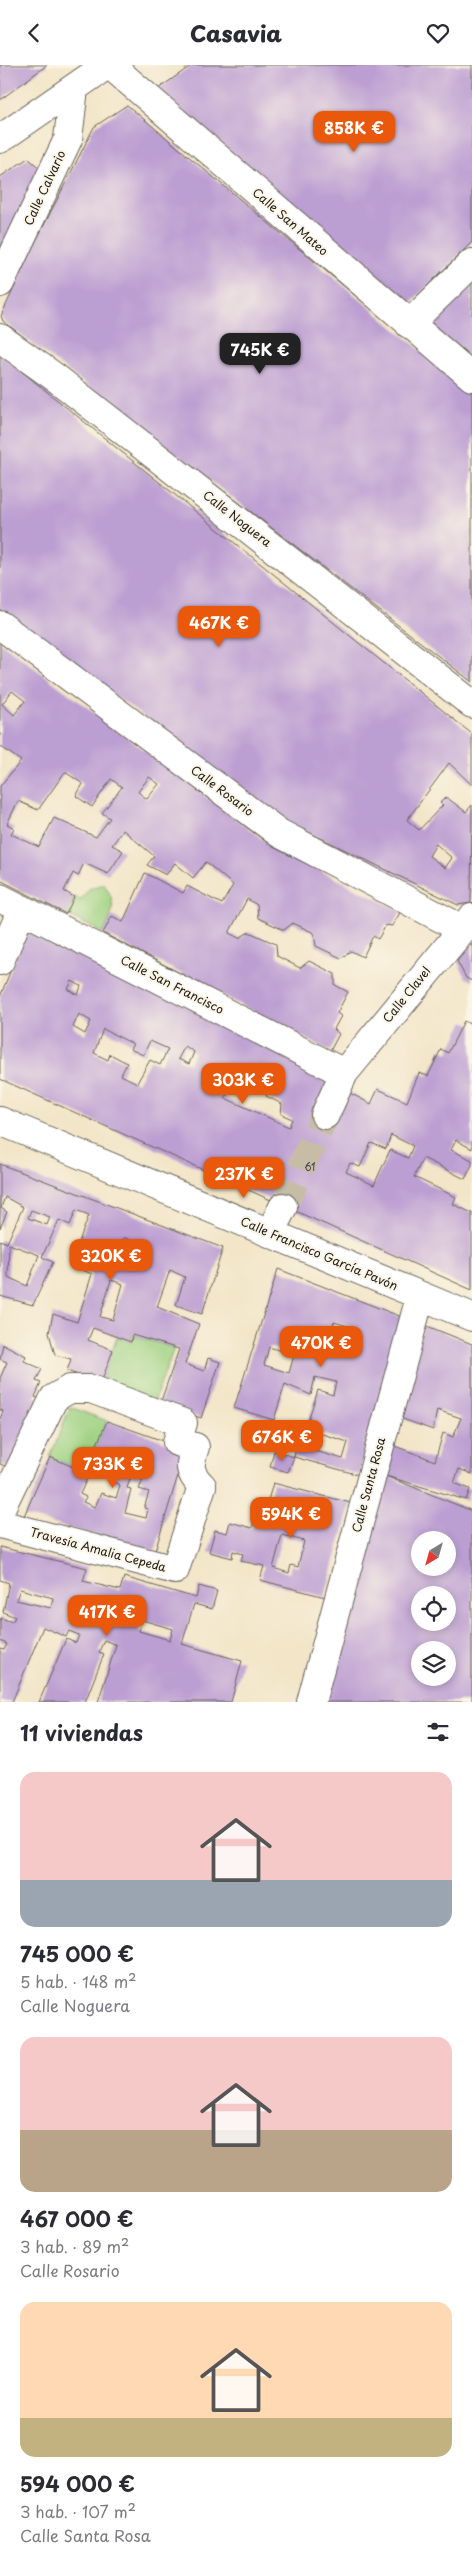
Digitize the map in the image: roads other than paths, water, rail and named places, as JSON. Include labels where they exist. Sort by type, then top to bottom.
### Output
[{"type":"street","points":[[0,139],[108,65]]},
{"type":"street","name":"Calle San Mateo","points":[[108,65],[472,377]]},
{"type":"street","name":"Calle Calvario","points":[[0,283],[68,139],[74,88]]},
{"type":"street","points":[[409,324],[472,263]]},
{"type":"street","name":"Calle Noguera","points":[[0,338],[56,378],[472,704]]},
{"type":"street","name":"Calle Rosario","points":[[0,625],[279,833],[467,924]]},
{"type":"street","points":[[0,961],[11,903]]},
{"type":"street","name":"Calle San Francisco","points":[[11,903],[344,1073]]},
{"type":"street","name":"Calle Clavel","points":[[325,1115],[344,1073],[467,924]]},
{"type":"street","name":"Calle Francisco García Pavón","points":[[0,1121],[472,1317]]},
{"type":"street","points":[[270,1233],[283,1207]]},
{"type":"street","name":"Calle Santa Rosa","points":[[311,1702],[420,1297]]},
{"type":"street","name":"Travesía Amalia Cepeda","points":[[0,1524],[175,1570],[202,1486],[193,1477],[189,1466],[194,1447],[177,1442],[182,1423],[92,1389],[70,1389],[54,1398],[3,1496]]},
{"type":"tunnel","points":[[283,1207],[325,1115]]}]
